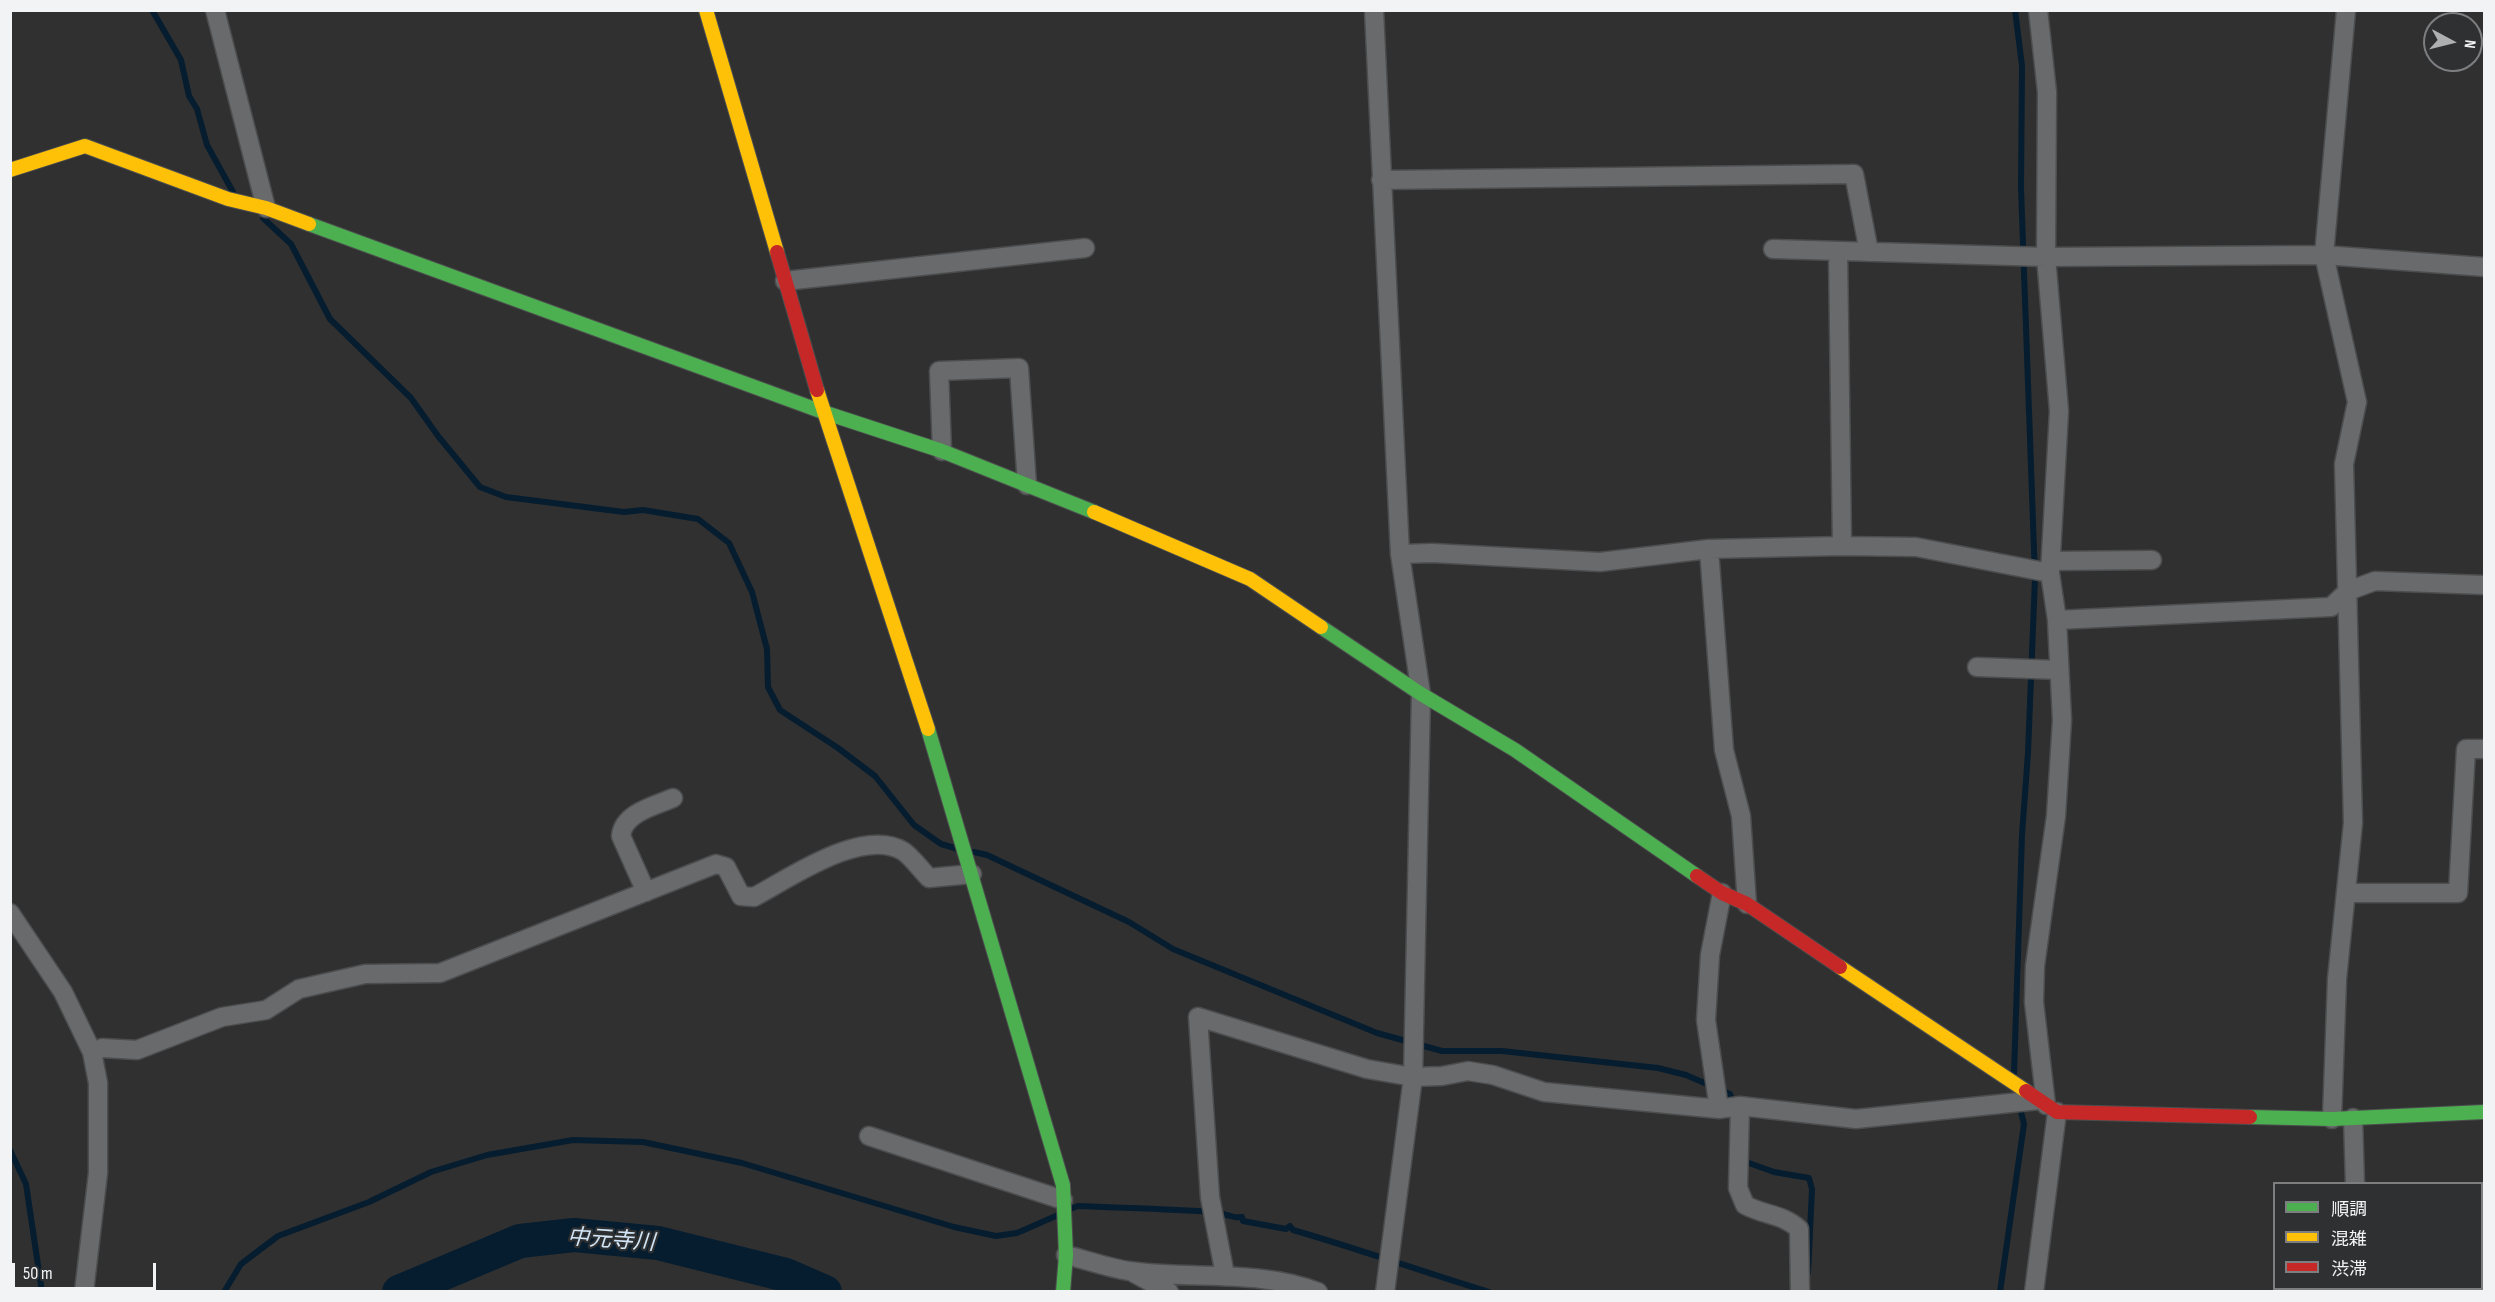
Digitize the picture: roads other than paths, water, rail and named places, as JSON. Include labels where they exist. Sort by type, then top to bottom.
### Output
[{"type":"street","points":[[215,10],[266,208]]},
{"type":"street","points":[[706,10],[823,412],[941,769],[1063,1185],[1066,1255],[1064,1285]]},
{"type":"street","points":[[1374,10],[1400,554],[1421,694],[1413,1077],[1385,1292]]},
{"type":"street","points":[[2034,1292],[2047,1106],[2034,1002],[2035,966],[2056,816],[2062,720],[2051,567],[2059,411],[2046,257],[2047,92],[2038,10]]},
{"type":"street","points":[[2332,1119],[2337,979],[2353,823],[2344,464],[2357,402],[2324,255],[2346,10]]},
{"type":"street","points":[[10,170],[85,146],[228,199],[266,208],[823,412],[942,451],[1157,537],[1250,579],[1421,694],[1515,750],[1722,893],[1747,904],[2047,1106]]},
{"type":"street","points":[[1381,180],[1854,174],[1869,252]]},
{"type":"street","points":[[785,281],[1085,248]]},
{"type":"street","points":[[1773,249],[2046,257],[2324,255],[2484,267]]},
{"type":"street","points":[[1838,251],[1842,546]]},
{"type":"street","points":[[942,451],[939,371],[1019,368],[1027,485]]},
{"type":"street","points":[[1400,554],[1432,553],[1600,562],[1709,549],[1842,546],[1916,547],[2051,567],[2152,560]]},
{"type":"street","points":[[1709,549],[1724,750],[1741,816],[1747,904]]},
{"type":"street","points":[[2056,620],[2331,607],[2348,591],[2375,581],[2484,585]]},
{"type":"street","points":[[1977,668],[2059,670]]},
{"type":"street","points":[[2346,893],[2458,893],[2466,749],[2484,749]]},
{"type":"street","points":[[646,892],[621,836],[621,826],[628,819],[673,798]]},
{"type":"street","points":[[102,1048],[137,1050],[222,1017],[266,1010],[298,989],[354,976],[440,973],[716,864],[726,867],[741,896],[754,897],[845,850],[878,845],[902,851],[929,878],[972,874]]},
{"type":"street","points":[[1719,1109],[1706,1020],[1710,955],[1722,893]]},
{"type":"street","points":[[10,913],[63,992],[92,1052],[98,1083],[98,1173],[84,1292]]},
{"type":"street","points":[[1225,1275],[1210,1197],[1198,1017],[1367,1069],[1413,1077],[1442,1076],[1468,1071],[1493,1075],[1544,1092],[1719,1109],[1740,1106],[1856,1119],[2047,1106],[2332,1119],[2484,1112]]},
{"type":"street","points":[[1740,1106],[1738,1188],[1745,1205],[1762,1214],[1788,1219],[1800,1229],[1800,1292]]},
{"type":"street","points":[[2352,1118],[2355,1182]]},
{"type":"street","points":[[869,1136],[1064,1200]]},
{"type":"street","points":[[1066,1255],[1130,1271],[1225,1275],[1301,1285],[1318,1292]]},
{"type":"street","points":[[1130,1271],[1169,1292]]},
{"type":"waterway","points":[[152,10],[181,60],[189,96],[197,109],[207,145],[233,192]]},
{"type":"waterway","points":[[2014,1073],[2022,835],[2028,753],[2035,578],[2021,188],[2022,66],[2015,10]]},
{"type":"waterway","points":[[263,218],[291,244],[330,319],[411,398],[438,436],[480,487],[506,497],[624,512],[643,510],[698,519],[729,543],[752,592],[767,649],[768,687],[780,710],[838,748],[875,776],[914,825],[941,844],[958,849]]},
{"type":"waterway","points":[[974,852],[987,855],[1129,922],[1173,949],[1377,1033],[1442,1051],[1502,1051],[1658,1068],[1686,1075],[1730,1094],[1734,1104]]},
{"type":"waterway","points":[[2000,1292],[2024,1124],[2019,1104]]},
{"type":"waterway","points":[[224,1292],[241,1264],[278,1236],[369,1202],[431,1172],[487,1155],[573,1140],[643,1142],[742,1163],[954,1227],[996,1236],[1017,1233],[1058,1215]]},
{"type":"waterway","points":[[10,1150],[26,1184],[42,1292]]},
{"type":"waterway","points":[[1745,1157],[1746,1162],[1774,1172],[1809,1178],[1812,1189],[1808,1273]]},
{"type":"waterway","points":[[1070,1209],[1078,1206],[1215,1212],[1242,1217],[1243,1221],[1286,1229],[1290,1226],[1293,1230],[1489,1292]]},
{"type":"waterway","name":"中元寺川","points":[[399,1292],[520,1241],[574,1235],[658,1243],[786,1275],[825,1292]]}]
